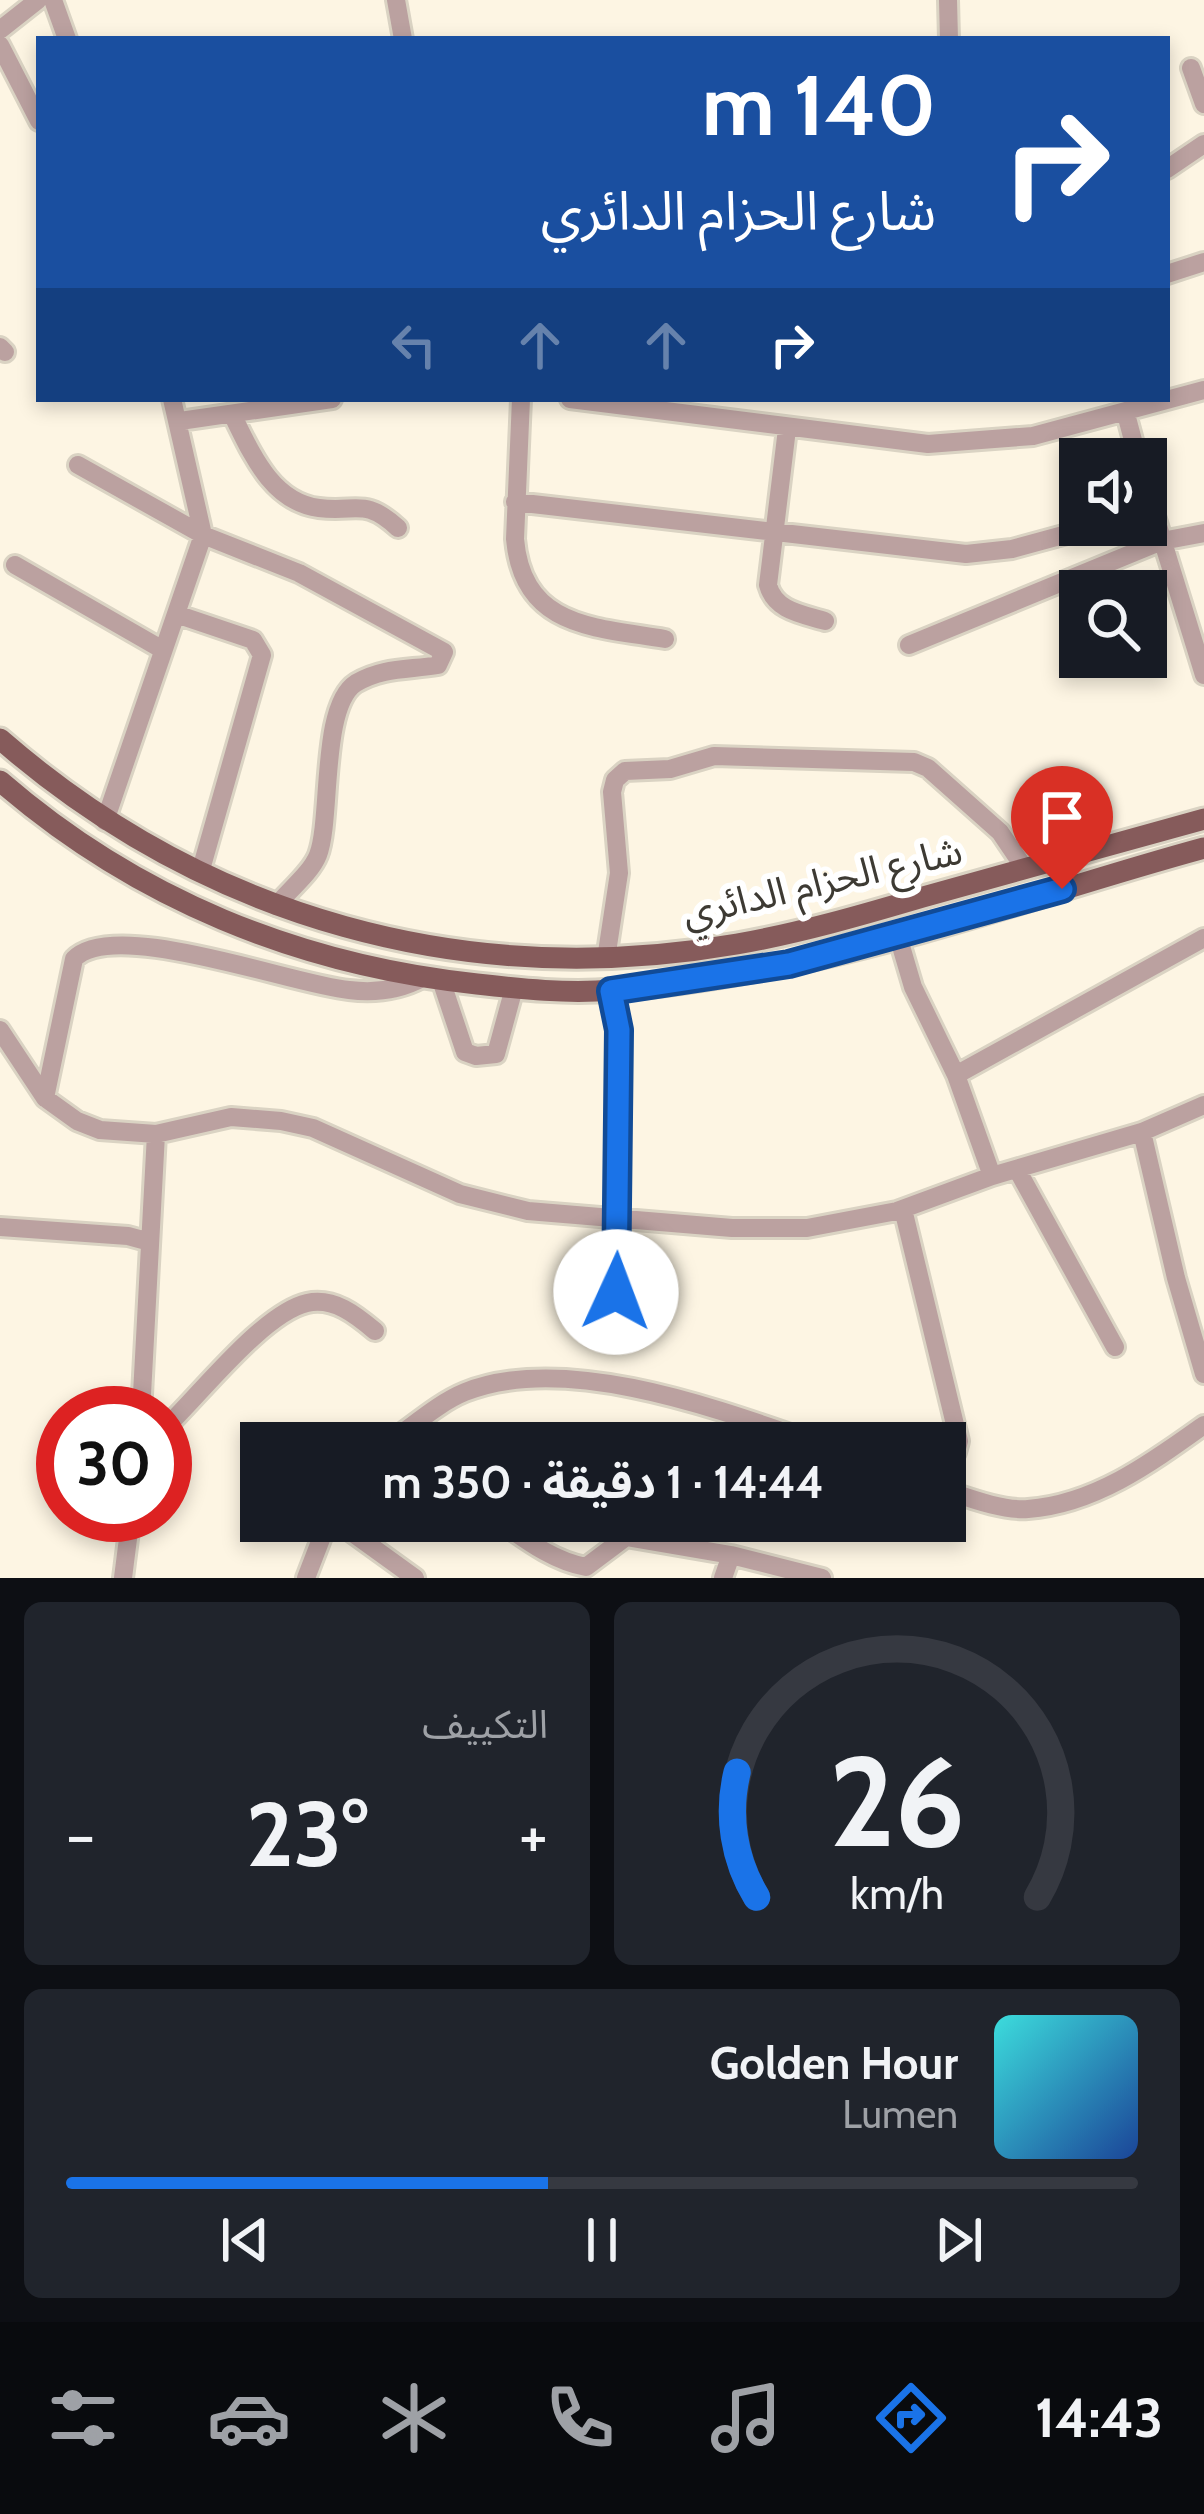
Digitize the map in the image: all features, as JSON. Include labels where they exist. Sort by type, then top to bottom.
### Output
[{"type":"main road","name":"شارع الحزام الدائري","points":[[0,739],[105,821],[200,873],[276,906],[406,943],[548,960],[689,951],[789,934],[1201,817]]},
{"type":"main road","name":"شارع الحزام الدائري","points":[[0,781],[94,855],[244,932],[334,961],[514,988],[611,991],[767,968],[898,936],[1204,848]]},
{"type":"street","points":[[0,30],[38,0]]},
{"type":"street","points":[[53,0],[66,36]]},
{"type":"street","points":[[396,0],[402,36]]},
{"type":"street","points":[[948,0],[949,36]]},
{"type":"street","points":[[0,45],[36,115]]},
{"type":"street","points":[[1191,68],[1204,104]]},
{"type":"street","points":[[1170,168],[1204,144]]},
{"type":"street","points":[[1170,273],[1204,262]]},
{"type":"street","points":[[1170,400],[1204,390]]},
{"type":"street","points":[[105,821],[203,535],[173,402]]},
{"type":"street","points":[[179,421],[312,402]]},
{"type":"street","points":[[521,402],[517,562],[528,589],[562,618],[665,639]]},
{"type":"street","points":[[592,402],[787,429],[953,444],[1033,436],[1165,402]]},
{"type":"street","points":[[232,414],[259,468],[285,495],[318,508],[356,505],[379,511],[398,528]]},
{"type":"street","points":[[1126,414],[1132,438]]},
{"type":"street","points":[[787,429],[768,585],[771,597],[791,611],[824,621]]},
{"type":"street","points":[[77,465],[203,535],[298,573],[444,652],[438,665],[388,669],[351,685],[328,756],[318,856],[276,906]]},
{"type":"street","points":[[515,502],[966,554],[1012,549],[1059,536]]},
{"type":"street","points":[[1167,540],[1204,533]]},
{"type":"street","points":[[909,645],[1150,546]]},
{"type":"street","points":[[1164,546],[1204,675]]},
{"type":"street","points":[[15,565],[163,650]]},
{"type":"street","points":[[176,614],[254,640],[262,655],[200,873]]},
{"type":"street","points":[[606,959],[619,873],[612,792],[615,780],[625,771],[670,769],[714,756],[914,762],[928,768],[1000,832],[1025,869]]},
{"type":"street","points":[[898,936],[913,987],[956,1076],[992,1177]]},
{"type":"street","points":[[956,1076],[1204,938]]},
{"type":"street","points":[[46,1098],[74,959],[83,949],[106,944],[224,959],[348,990],[402,988],[431,979],[465,1052],[476,1056],[496,1054],[514,988]]},
{"type":"street","points":[[611,991],[619,1030],[615,1328]]},
{"type":"street","points":[[0,1030],[46,1098],[76,1121],[100,1130],[156,1134],[231,1117],[281,1121],[313,1128],[460,1194],[528,1211],[732,1228],[807,1228],[903,1209],[1142,1132],[1204,1105]]},
{"type":"street","points":[[1142,1132],[1204,1374]]},
{"type":"street","points":[[142,1386],[156,1134]]},
{"type":"street","points":[[1018,1171],[1114,1347]]},
{"type":"street","points":[[903,1209],[954,1422]]},
{"type":"street","points":[[0,1227],[128,1236],[150,1242]]},
{"type":"street","points":[[192,1400],[243,1347],[304,1304],[333,1304],[375,1331]]},
{"type":"street","points":[[420,1422],[463,1393],[514,1378],[563,1377],[621,1386],[744,1422]]},
{"type":"street","points":[[966,1495],[1023,1510],[1066,1502],[1110,1486],[1204,1425]]},
{"type":"street","points":[[123,1578],[128,1542]]},
{"type":"street","points":[[306,1578],[322,1542]]},
{"type":"street","points":[[363,1542],[415,1578]]},
{"type":"street","points":[[530,1542],[569,1564],[586,1567],[619,1542]]},
{"type":"street","points":[[655,1542],[822,1578]]},
{"type":"street","points":[[723,1578],[730,1555]]},
{"type":"route","points":[[616,1292],[619,1030],[611,991],[789,964],[1062,889]]}]
